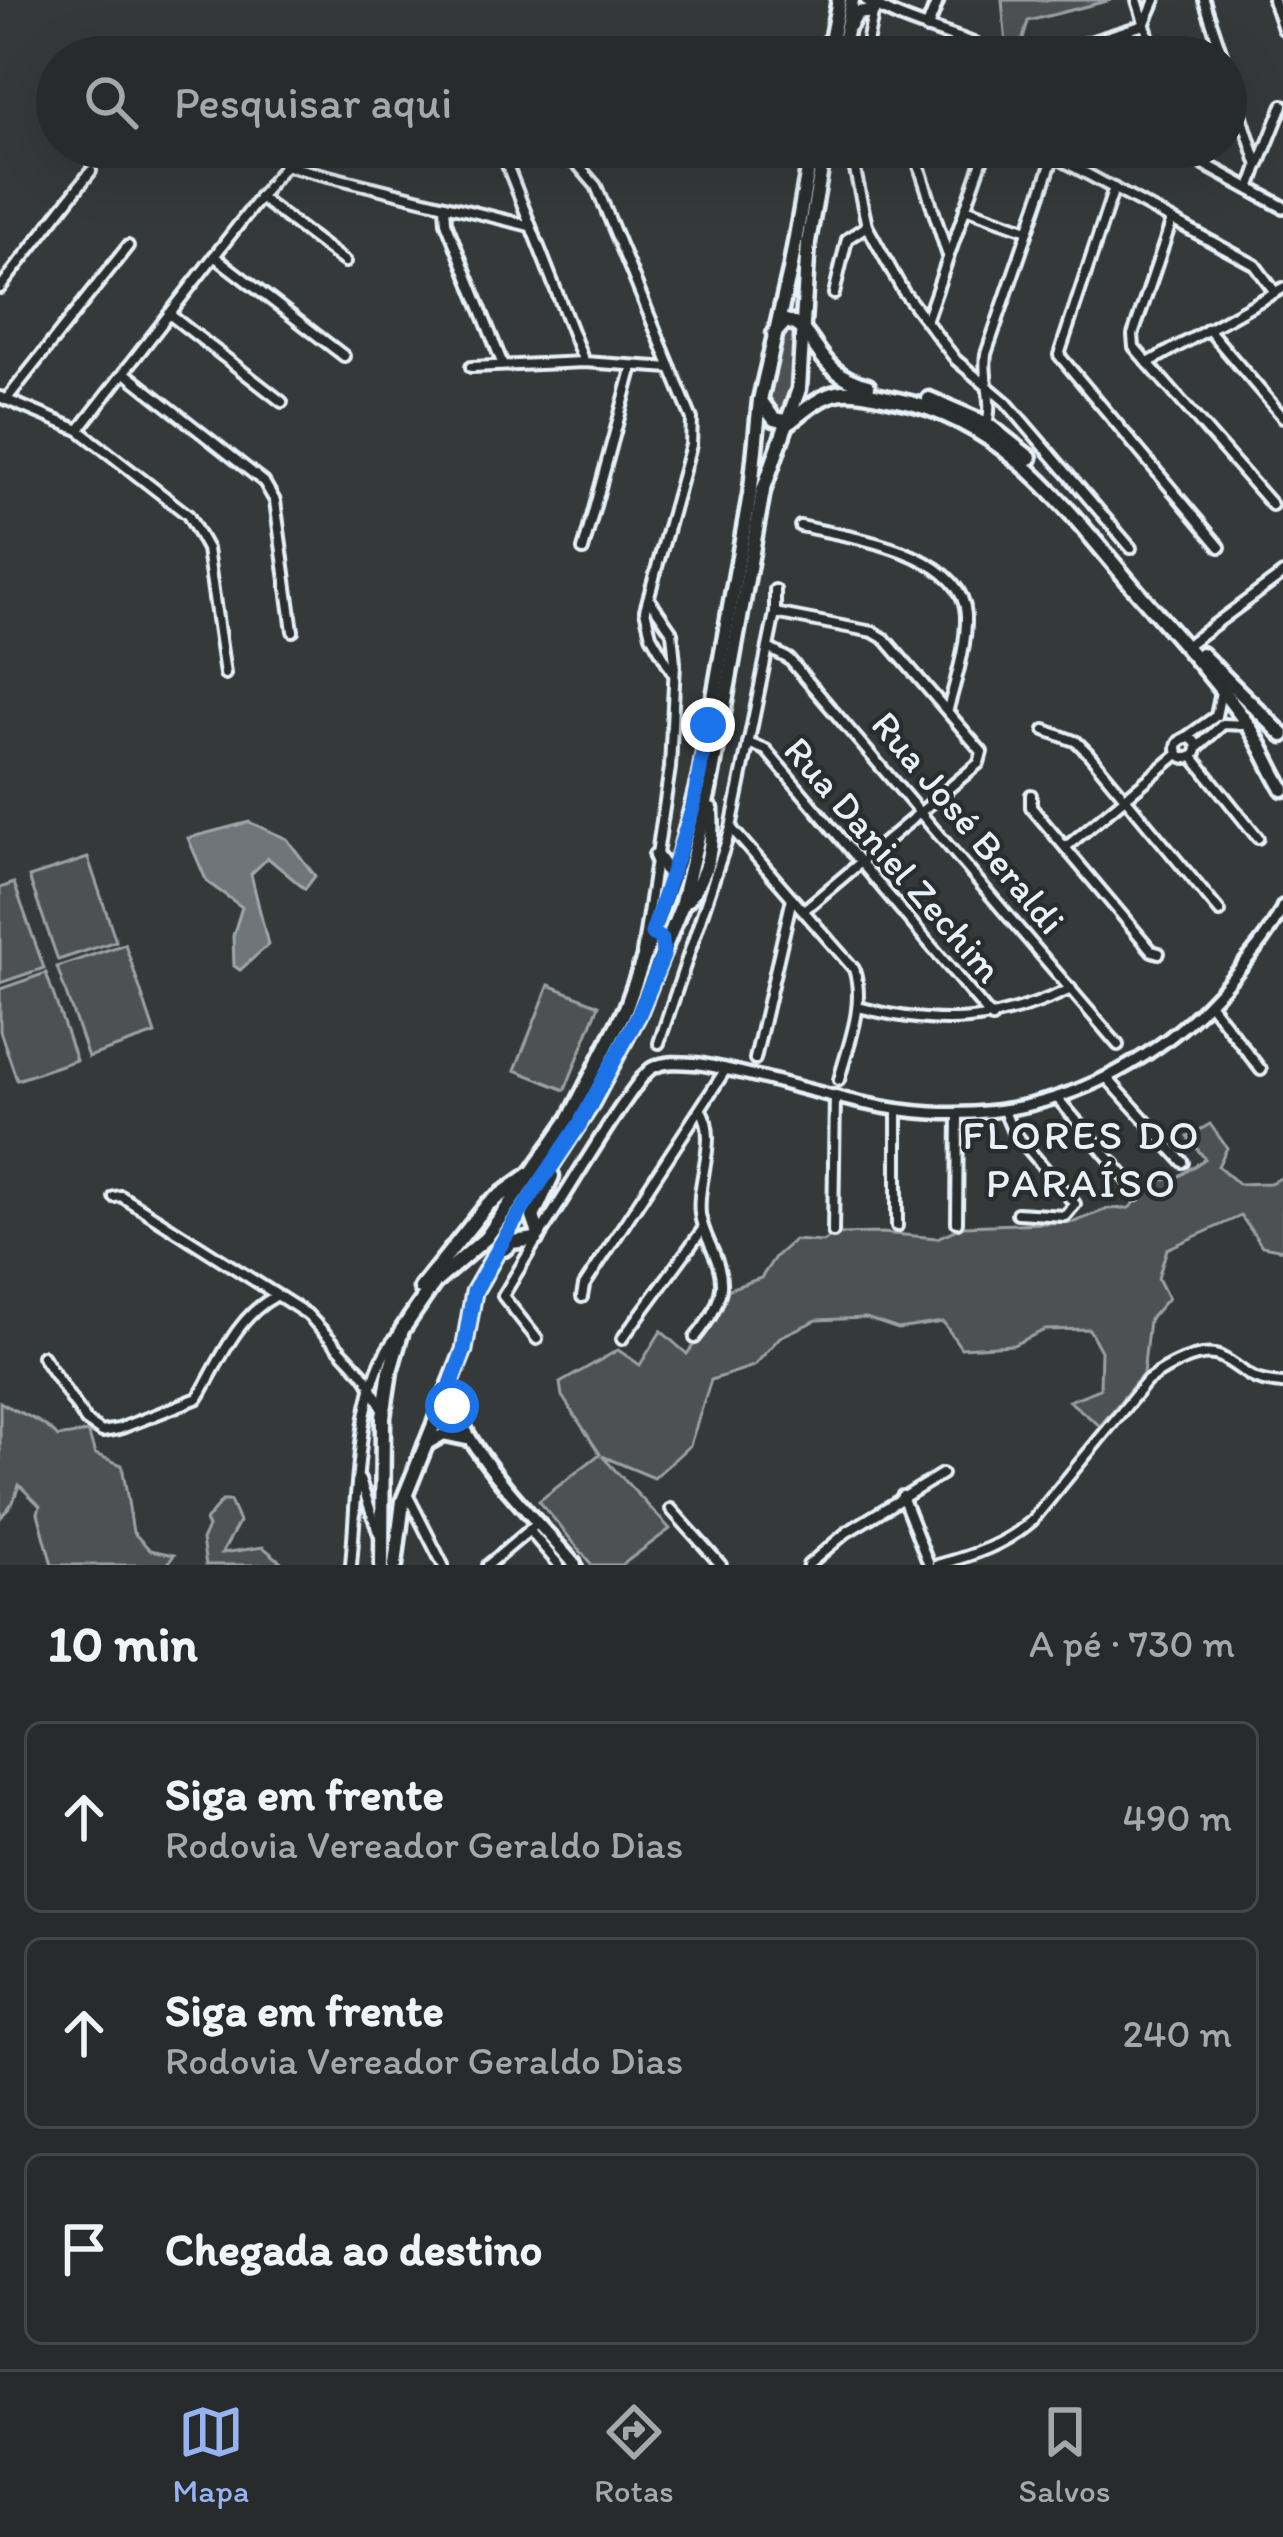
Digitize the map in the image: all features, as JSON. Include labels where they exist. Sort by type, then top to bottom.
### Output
[{"type":"main road","points":[[832,36],[838,0]]},
{"type":"main road","points":[[845,36],[852,0]]},
{"type":"main road","points":[[846,31],[857,13],[873,4]]},
{"type":"main road","points":[[382,1565],[384,1412],[401,1331],[434,1283],[486,1238],[579,1102],[626,1008],[678,862],[700,776],[751,489],[760,400],[808,168]]},
{"type":"main road","points":[[395,1565],[409,1485],[464,1350],[478,1283],[589,1108],[638,1016],[680,912],[709,790],[764,491],[799,389],[808,242],[821,168]]},
{"type":"main road","points":[[805,300],[821,360]]},
{"type":"main road","points":[[773,335],[786,321],[805,331],[821,360],[849,381],[945,404],[1028,456],[1224,681],[1283,735]]},
{"type":"main road","points":[[790,422],[818,398],[846,390],[932,408],[985,428],[1049,490],[1222,690],[1248,725],[1282,790]]},
{"type":"main road","points":[[760,400],[773,419],[790,422]]},
{"type":"main road","points":[[1270,765],[1280,752]]},
{"type":"main road","points":[[680,912],[709,882],[714,864],[709,790]]},
{"type":"main road","points":[[656,856],[666,870],[678,862]]},
{"type":"main road","points":[[652,873],[671,884]]},
{"type":"main road","points":[[663,905],[680,912]]},
{"type":"main road","points":[[652,933],[662,939],[663,956]]},
{"type":"main road","points":[[491,1263],[512,1242],[538,1237],[533,1217],[553,1163]]},
{"type":"main road","points":[[410,1318],[426,1280],[470,1223],[497,1195],[536,1171]]},
{"type":"main road","points":[[457,1262],[471,1268],[478,1283]]},
{"type":"main road","points":[[450,1388],[456,1417],[470,1441],[534,1526],[575,1565]]},
{"type":"main road","points":[[425,1445],[444,1434],[470,1441]]},
{"type":"main road","points":[[380,1470],[394,1484],[409,1485]]},
{"type":"street","points":[[927,28],[938,0]]},
{"type":"street","points":[[1137,0],[1148,36]]},
{"type":"street","points":[[1144,26],[1155,0]]},
{"type":"street","points":[[1204,0],[1215,36]]},
{"type":"street","points":[[1274,0],[1283,29]]},
{"type":"street","points":[[868,36],[873,4],[958,36]]},
{"type":"street","points":[[1111,36],[1144,26]]},
{"type":"street","points":[[1250,188],[1283,105]]},
{"type":"street","points":[[1247,132],[1258,166]]},
{"type":"street","points":[[79,430],[282,168]]},
{"type":"street","points":[[296,168],[530,226]]},
{"type":"street","points":[[508,168],[584,362]]},
{"type":"street","points":[[580,168],[596,186],[694,431],[645,610],[673,674]]},
{"type":"street","points":[[855,168],[868,226],[885,263],[926,321],[956,360],[1006,403],[1131,548]]},
{"type":"street","points":[[920,168],[948,255]]},
{"type":"street","points":[[926,321],[979,168]]},
{"type":"street","points":[[985,428],[990,409],[986,354],[1049,168]]},
{"type":"street","points":[[1082,168],[1255,265],[1279,290],[1148,364]]},
{"type":"street","points":[[1213,168],[1283,207]]},
{"type":"street","points":[[0,288],[91,172]]},
{"type":"street","points":[[1114,188],[1058,351],[1062,362],[1220,547]]},
{"type":"street","points":[[259,197],[345,262]]},
{"type":"street","points":[[445,207],[446,223],[502,365]]},
{"type":"street","points":[[965,208],[1028,230]]},
{"type":"street","points":[[1172,220],[1133,334],[1134,347],[1272,505]]},
{"type":"street","points":[[834,294],[847,239],[868,226]]},
{"type":"street","points":[[128,246],[3,399],[79,430],[188,515],[207,549],[225,674]]},
{"type":"street","points":[[214,256],[344,356]]},
{"type":"street","points":[[169,314],[282,402]]},
{"type":"street","points":[[1208,329],[1283,417]]},
{"type":"street","points":[[471,367],[584,362],[671,368]]},
{"type":"street","points":[[583,550],[633,366]]},
{"type":"street","points":[[124,372],[264,482],[275,502],[293,632]]},
{"type":"street","points":[[800,526],[913,555],[955,584],[966,614],[948,709]]},
{"type":"street","points":[[1191,642],[1283,574]]},
{"type":"street","points":[[714,864],[731,828],[775,614],[775,590]]},
{"type":"street","points":[[641,966],[670,768],[673,674],[672,632],[649,599]]},
{"type":"street","points":[[775,614],[873,632],[885,639],[977,742],[981,758],[804,910]]},
{"type":"street","points":[[656,643],[672,632]]},
{"type":"street","name":"Rua José Beraldi","points":[[768,648],[789,658],[1118,1045]]},
{"type":"street","points":[[1178,754],[1177,745],[1216,716],[1222,690]]},
{"type":"street","points":[[1216,716],[1223,724],[1248,725]]},
{"type":"street","points":[[1066,847],[1178,754],[1195,752],[1223,724]]},
{"type":"street","points":[[1045,730],[1077,742],[1220,912]]},
{"type":"street","points":[[1185,738],[1194,741],[1195,752],[1258,838]]},
{"type":"street","name":"Rua Daniel Zechim","points":[[747,743],[766,750],[992,1018]]},
{"type":"street","points":[[1030,795],[1031,807],[1152,951],[1159,953]]},
{"type":"street","points":[[731,828],[854,969],[858,1007],[838,1080]]},
{"type":"street","points":[[659,1043],[709,882]]},
{"type":"street","points":[[755,1059],[792,897]]},
{"type":"street","points":[[537,1340],[503,1296],[642,1076],[665,1064],[726,1069],[897,1108],[958,1113],[1004,1111],[1058,1099],[1154,1052],[1209,1003],[1255,950],[1283,906]]},
{"type":"street","points":[[858,1007],[932,1020],[992,1018],[1015,1014],[1071,989]]},
{"type":"street","points":[[1209,1003],[1261,1070]]},
{"type":"street","points":[[582,1297],[584,1286],[726,1069]]},
{"type":"street","points":[[1107,1078],[1183,1162]]},
{"type":"street","points":[[833,1232],[835,1094]]},
{"type":"street","points":[[1058,1099],[1132,1184],[1136,1196]]},
{"type":"street","points":[[897,1108],[897,1226]]},
{"type":"street","points":[[694,1338],[716,1307],[721,1282],[703,1229],[699,1184],[709,1136],[701,1110]]},
{"type":"street","points":[[1004,1111],[1012,1130],[1075,1204],[1064,1216],[1017,1213]]},
{"type":"street","points":[[957,1222],[958,1113]]},
{"type":"street","points":[[114,1197],[121,1196],[307,1314],[348,1356],[384,1412]]},
{"type":"street","points":[[622,1339],[703,1229]]},
{"type":"street","points":[[42,1356],[86,1421],[103,1432],[198,1398],[236,1333],[261,1304],[275,1296]]},
{"type":"street","points":[[351,1565],[370,1385],[380,1360],[401,1331]]},
{"type":"street","points":[[938,1565],[976,1555],[1022,1529],[1159,1372],[1208,1354],[1249,1379],[1283,1384]]},
{"type":"street","points":[[348,1356],[369,1366],[380,1360]]},
{"type":"street","points":[[808,1565],[847,1532],[942,1474]]},
{"type":"street","points":[[360,1479],[382,1543]]},
{"type":"street","points":[[409,1485],[443,1565]]},
{"type":"street","points":[[902,1496],[929,1565]]},
{"type":"street","points":[[356,1516],[364,1508],[372,1512]]},
{"type":"street","points":[[671,1509],[722,1565]]},
{"type":"street","points":[[488,1565],[534,1526],[559,1565]]},
{"type":"shaded area","points":[[1002,0],[1111,0],[1028,21],[1024,36],[1005,36]]},
{"type":"shaded area","points":[[788,326],[799,334],[789,406],[786,416],[779,417],[766,407],[780,334]]},
{"type":"shaded area","points":[[249,822],[287,839],[315,876],[305,889],[268,858],[251,874],[268,945],[240,970],[234,966],[233,936],[242,907],[207,882],[188,838]]},
{"type":"shaded area","points":[[88,858],[116,941],[58,960],[29,877]]},
{"type":"shaded area","points":[[14,883],[44,968],[0,983],[0,888]]},
{"type":"shaded area","points":[[125,944],[155,1034],[88,1057],[57,967]]},
{"type":"shaded area","points":[[46,973],[76,1060],[17,1080],[0,1031],[0,989]]},
{"type":"shaded area","points":[[549,985],[599,1005],[565,1090],[515,1070]]},
{"type":"shaded area","points":[[1210,1124],[1227,1148],[1218,1166],[1239,1184],[1270,1183],[1283,1177],[1283,1250],[1262,1246],[1241,1216],[1167,1249],[1158,1278],[1168,1298],[1149,1320],[1143,1374],[1100,1426],[1069,1401],[1100,1389],[1101,1351],[1089,1329],[1045,1330],[1013,1345],[961,1348],[943,1322],[898,1329],[866,1318],[817,1320],[780,1337],[754,1366],[711,1380],[690,1445],[654,1478],[602,1456],[670,1529],[622,1565],[592,1565],[539,1501],[600,1454],[562,1396],[560,1383],[618,1350],[640,1365],[661,1331],[687,1354],[729,1289],[761,1278],[794,1240],[822,1242],[837,1234],[882,1233],[937,1238],[964,1226],[1074,1222],[1107,1209],[1129,1208],[1159,1180],[1175,1179],[1205,1159],[1188,1137]]},
{"type":"shaded area","points":[[0,1402],[58,1437],[88,1432],[95,1454],[122,1465],[133,1532],[150,1550],[174,1555],[167,1565],[52,1565],[40,1506],[19,1485],[0,1518]]},
{"type":"shaded area","points":[[222,1501],[230,1501],[239,1522],[222,1553],[263,1547],[285,1565],[206,1565],[205,1521]]},
{"type":"district","name":"FLORES DO PARAÍSO","points":[[1082,1158]]},
{"type":"route","points":[[452,1406],[450,1388],[464,1350],[478,1283],[589,1108],[638,1016],[663,956],[662,939],[652,933],[693,808],[708,725]]}]
